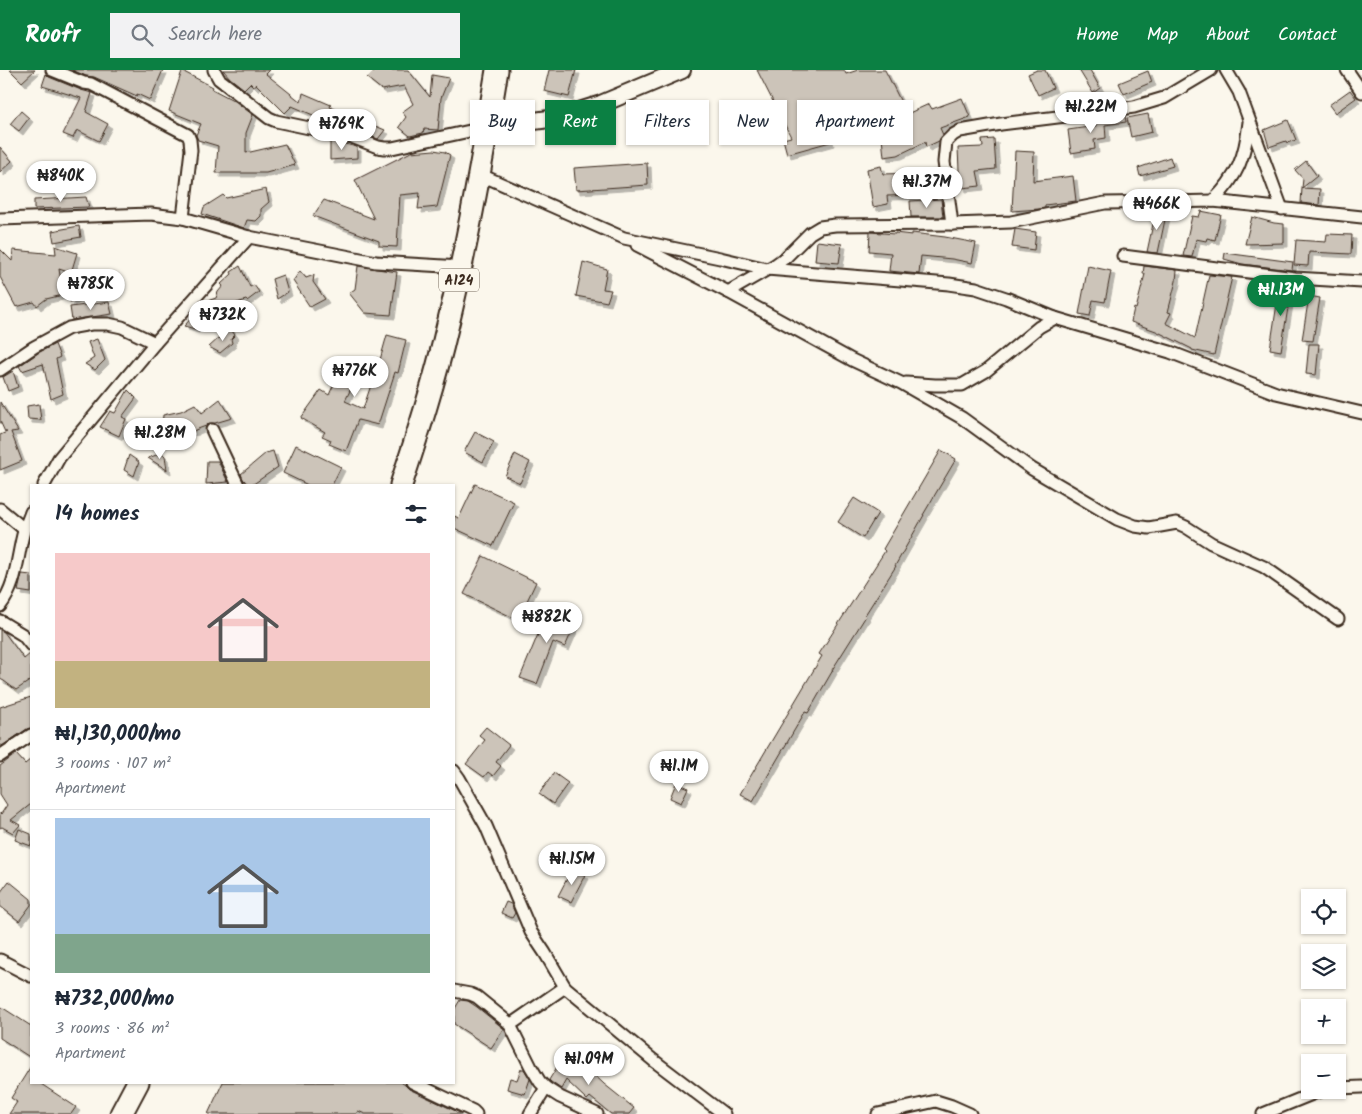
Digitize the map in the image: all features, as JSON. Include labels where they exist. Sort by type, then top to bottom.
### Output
[{"type":"highway","name":"A124","points":[[492,100],[497,70]]},
{"type":"highway","name":"A124","points":[[401,484],[447,330],[485,145]]},
{"type":"highway","points":[[121,1114],[137,1084]]},
{"type":"street","points":[[52,70],[90,84],[188,135],[191,150],[183,218]]},
{"type":"street","points":[[535,121],[557,118],[601,104],[682,70]]},
{"type":"street","points":[[952,224],[944,162],[946,142],[953,135],[960,131],[993,125],[1134,107],[1164,98],[1211,70]]},
{"type":"street","points":[[1226,70],[1240,92],[1282,209]]},
{"type":"street","points":[[1347,70],[1362,92]]},
{"type":"street","points":[[212,71],[264,116],[276,121],[352,137],[384,148],[392,148],[470,131]]},
{"type":"street","points":[[1213,202],[1226,189],[1242,159],[1249,118]]},
{"type":"street","points":[[479,174],[624,238],[852,360],[901,382],[962,418],[1032,469],[1117,520],[1149,528],[1176,523],[1186,527],[1211,543],[1264,567],[1338,619]]},
{"type":"street","points":[[728,292],[786,257],[810,233],[820,227],[836,224],[1011,222],[1105,204],[1213,202],[1362,217]]},
{"type":"street","points":[[0,219],[151,214],[183,218],[249,237],[376,262],[461,268]]},
{"type":"street","points":[[45,484],[59,458],[155,343],[249,237]]},
{"type":"street","points":[[624,238],[767,269],[949,284],[976,288],[1055,318],[1170,352],[1276,393],[1362,413]]},
{"type":"street","points":[[1123,256],[1295,278],[1362,282]]},
{"type":"street","points":[[901,382],[935,385],[962,384],[986,371],[1039,327],[1055,318]]},
{"type":"street","points":[[0,370],[41,343],[69,328],[83,325],[108,324],[122,327],[155,343]]},
{"type":"street","points":[[212,430],[238,484]]},
{"type":"street","points":[[0,509],[24,529]]},
{"type":"street","points":[[0,606],[12,583],[24,529],[30,514]]},
{"type":"street","points":[[0,621],[23,635],[30,644]]},
{"type":"street","points":[[0,756],[30,736]]},
{"type":"street","points":[[455,772],[486,826],[531,932],[565,987],[653,1060],[724,1114]]},
{"type":"street","points":[[0,960],[30,975]]},
{"type":"street","points":[[510,1025],[565,987]]},
{"type":"street","points":[[455,991],[477,997],[510,1025],[531,1067],[546,1088],[560,1097],[597,1114]]},
{"type":"street","points":[[416,1084],[476,1114]]},
{"type":"street","points":[[1346,1088],[1362,1087]]},
{"type":"street","points":[[530,1114],[546,1088]]},
{"type":"street","points":[[1263,1114],[1301,1099]]},
{"type":"street","points":[[878,1114],[936,1102],[952,1106],[970,1114]]},
{"type":"building","points":[[10,70],[35,70],[22,82]]},
{"type":"building","points":[[72,70],[163,70],[150,100]]},
{"type":"building","points":[[223,70],[270,70],[266,74],[301,102],[303,93],[331,105],[330,107],[385,130],[378,139],[341,127],[292,106],[285,113],[256,84],[254,87],[250,83],[244,89]]},
{"type":"building","points":[[375,70],[408,70],[430,97],[432,75],[449,78],[441,98],[438,130],[424,129],[423,133],[410,136],[399,127],[406,117],[402,112],[413,104],[404,86],[382,90],[367,78]]},
{"type":"building","points":[[549,70],[576,70],[569,97],[544,91]]},
{"type":"building","points":[[757,70],[844,70],[846,74],[858,70],[885,70],[900,100],[797,100],[797,145],[819,145],[787,154],[785,145],[787,145],[787,138],[791,137],[787,129],[787,100],[772,100]]},
{"type":"building","points":[[1037,70],[1045,70],[1053,88],[1038,95],[1028,74]]},
{"type":"building","points":[[1079,70],[1090,70],[1100,88],[1093,93]]},
{"type":"building","points":[[182,71],[213,87],[212,89],[235,101],[253,115],[246,133],[246,153],[285,144],[295,165],[266,173],[216,173],[218,146],[198,140],[196,135],[201,124],[169,111]]},
{"type":"building","points":[[1148,71],[1152,82],[1124,94],[1119,83]]},
{"type":"building","points":[[46,74],[49,77],[92,93],[86,112],[108,124],[99,141],[77,130],[73,138],[63,134],[81,98],[42,86]]},
{"type":"building","points":[[1350,90],[1356,98],[1335,113],[1329,105]]},
{"type":"building","points":[[962,98],[970,117],[940,128],[943,135],[939,141],[926,147],[925,142],[898,155],[884,157],[883,145],[913,145],[913,111],[929,104],[932,109]]},
{"type":"building","points":[[21,111],[29,118],[19,131],[10,124]]},
{"type":"building","points":[[1148,114],[1152,132],[1131,137],[1127,118]]},
{"type":"building","points":[[1125,116],[1126,122],[1105,125],[1106,138],[1094,140],[1095,149],[1071,153],[1068,130],[1096,126],[1095,120]]},
{"type":"building","points":[[1288,120],[1296,140],[1287,143],[1286,141],[1269,147],[1264,130]]},
{"type":"building","points":[[994,139],[996,169],[977,171],[980,186],[962,188],[958,148],[983,147],[982,140]]},
{"type":"building","points":[[330,140],[357,147],[357,158],[330,160]]},
{"type":"building","points":[[0,147],[12,161],[0,172]]},
{"type":"building","points":[[434,150],[450,155],[437,207],[418,209],[420,193],[400,195],[397,247],[379,246],[379,241],[313,216],[324,200],[374,219],[355,180],[411,152]]},
{"type":"building","points":[[1015,151],[1034,152],[1033,181],[1073,176],[1076,201],[1045,205],[1045,208],[1039,209],[1012,211]]},
{"type":"building","points":[[1170,157],[1173,166],[1140,176],[1138,168]]},
{"type":"building","points":[[1306,161],[1317,176],[1302,188],[1303,179],[1295,170]]},
{"type":"building","points":[[647,163],[648,185],[576,190],[574,168]]},
{"type":"building","points":[[881,166],[883,174],[915,173],[916,195],[887,196],[888,204],[873,207],[867,169]]},
{"type":"building","points":[[1302,188],[1320,189],[1319,205],[1301,203]]},
{"type":"building","points":[[266,189],[269,202],[261,209],[261,216],[256,221],[247,220],[244,228],[202,214],[204,207],[223,195],[226,198]]},
{"type":"building","points":[[86,197],[89,207],[34,209],[34,200]]},
{"type":"building","points":[[941,199],[943,217],[911,217],[910,201]]},
{"type":"building","points":[[1156,210],[1167,210],[1158,253],[1147,252]]},
{"type":"building","points":[[1201,211],[1221,215],[1215,240],[1207,238],[1206,241],[1196,239],[1192,257],[1183,256],[1192,216],[1199,217]]},
{"type":"building","points":[[1252,217],[1284,224],[1284,243],[1245,244]]},
{"type":"building","points":[[79,226],[81,237],[54,242],[52,231]]},
{"type":"building","points":[[1015,229],[1036,232],[1034,250],[1012,247]]},
{"type":"building","points":[[870,232],[912,235],[912,233],[976,243],[972,263],[921,256],[919,274],[889,271],[891,253],[869,251]]},
{"type":"building","points":[[1327,234],[1352,235],[1351,254],[1309,252],[1308,266],[1294,265],[1296,240],[1326,242]]},
{"type":"building","points":[[817,241],[842,244],[839,263],[815,261]]},
{"type":"building","points":[[55,246],[77,253],[71,273],[59,269],[63,295],[46,299],[37,306],[34,302],[16,307],[0,277],[0,249],[12,261],[13,250],[56,254]]},
{"type":"building","points":[[1225,253],[1293,262],[1292,270],[1242,264],[1224,259]]},
{"type":"building","points":[[583,262],[607,269],[603,289],[611,290],[607,302],[576,296]]},
{"type":"building","points":[[240,266],[250,287],[254,285],[259,292],[247,301],[231,305],[227,315],[215,310],[212,315],[195,329],[184,326],[199,310],[195,309],[199,304],[216,298],[223,286],[221,284],[232,274],[231,272]]},
{"type":"building","points":[[358,266],[397,272],[391,315],[365,313],[349,293],[355,289]]},
{"type":"building","points":[[1088,266],[1111,271],[1105,302],[1093,300],[1090,316],[1079,314]]},
{"type":"building","points":[[1144,266],[1177,270],[1168,312],[1171,313],[1166,323],[1195,338],[1209,275],[1232,277],[1214,355],[1192,350],[1156,331],[1131,322],[1145,274],[1143,274]]},
{"type":"building","points":[[300,271],[306,278],[314,275],[313,282],[325,299],[310,307],[293,281]]},
{"type":"building","points":[[112,273],[115,280],[70,302],[69,292]]},
{"type":"building","points":[[283,275],[288,292],[277,299],[272,279]]},
{"type":"building","points":[[1280,284],[1289,285],[1289,289],[1291,289],[1281,351],[1270,349]]},
{"type":"building","points":[[1309,296],[1320,298],[1313,341],[1302,340]]},
{"type":"building","points":[[109,302],[112,314],[72,320],[70,307]]},
{"type":"building","points":[[230,328],[235,335],[231,339],[232,343],[220,353],[209,347]]},
{"type":"building","points":[[387,335],[406,340],[398,373],[395,372],[378,425],[358,420],[346,451],[329,444],[331,440],[322,436],[325,432],[301,418],[321,390],[329,395],[344,361],[361,368],[345,401],[363,409],[376,374]]},
{"type":"building","points":[[97,339],[105,360],[95,370],[85,364],[94,358],[88,342]]},
{"type":"building","points":[[55,344],[60,357],[56,359],[63,394],[51,399],[43,364],[22,371],[19,366]]},
{"type":"building","points":[[1309,344],[1319,344],[1316,375],[1306,374]]},
{"type":"building","points":[[13,371],[18,387],[8,391],[3,377]]},
{"type":"building","points":[[128,390],[136,398],[122,417],[126,419],[119,436],[100,427],[110,411],[115,413]]},
{"type":"building","points":[[220,399],[232,418],[209,423],[195,431],[158,437],[163,415],[181,411],[195,404],[202,413]]},
{"type":"building","points":[[0,402],[18,431],[11,432],[22,461],[0,470],[0,435],[7,432],[5,432],[0,421]]},
{"type":"building","points":[[39,404],[41,420],[28,419],[27,406]]},
{"type":"building","points":[[475,432],[494,442],[483,462],[464,452]]},
{"type":"building","points":[[296,445],[341,467],[332,484],[306,484],[283,473]]},
{"type":"building","points":[[941,450],[956,459],[896,566],[808,713],[805,712],[753,801],[740,794],[822,656],[819,654],[885,551],[883,549]]},
{"type":"building","points":[[273,451],[278,467],[253,484],[248,484],[241,474],[266,453]]},
{"type":"building","points":[[162,453],[165,456],[167,470],[148,458]]},
{"type":"building","points":[[515,454],[530,462],[520,483],[505,476]]},
{"type":"building","points":[[129,455],[139,462],[134,476],[124,470]]},
{"type":"building","points":[[207,461],[218,461],[228,482],[206,484]]},
{"type":"building","points":[[475,484],[514,502],[493,546],[455,528],[455,516],[459,518]]},
{"type":"building","points":[[854,498],[878,513],[863,538],[838,522]]},
{"type":"building","points":[[483,556],[536,582],[518,620],[464,594]]},
{"type":"building","points":[[22,574],[30,575],[30,593],[18,591]]},
{"type":"building","points":[[548,610],[576,622],[565,647],[553,642],[537,684],[520,678]]},
{"type":"building","points":[[0,630],[4,632],[24,659],[30,654],[30,681],[16,690],[0,679]]},
{"type":"building","points":[[30,697],[30,728],[2,746],[0,743],[0,707]]},
{"type":"building","points":[[486,727],[509,745],[496,762],[501,766],[493,776],[488,772],[484,777],[466,764],[485,740],[479,735]]},
{"type":"building","points":[[16,754],[25,764],[30,760],[30,805],[11,820],[20,825],[13,833],[2,827],[0,828],[0,813],[7,805],[0,794],[0,766]]},
{"type":"building","points":[[554,773],[568,783],[553,804],[539,794]]},
{"type":"building","points":[[676,783],[688,788],[681,803],[670,798]]},
{"type":"building","points":[[19,829],[30,834],[30,846],[15,840]]},
{"type":"building","points":[[572,869],[585,875],[571,902],[558,896]]},
{"type":"building","points":[[9,881],[30,898],[30,906],[19,921],[0,906],[0,893]]},
{"type":"building","points":[[506,902],[511,904],[515,913],[512,918],[501,913]]},
{"type":"building","points":[[460,1000],[468,1001],[504,1029],[491,1048],[455,1025],[455,1008]]},
{"type":"building","points":[[0,1006],[30,1025],[30,1057],[0,1038]]},
{"type":"building","points":[[565,1054],[587,1068],[634,1108],[629,1114],[611,1114],[590,1097],[587,1100],[566,1080],[561,1089],[551,1082],[549,1080]]},
{"type":"building","points":[[30,1068],[30,1084],[41,1084],[76,1107],[71,1114],[9,1114],[17,1102],[11,1098]]},
{"type":"building","points":[[521,1069],[524,1069],[530,1079],[525,1094],[507,1089],[510,1078],[517,1080]]},
{"type":"building","points":[[222,1084],[404,1084],[409,1089],[462,1114],[365,1114],[358,1111],[356,1114],[208,1114]]}]
